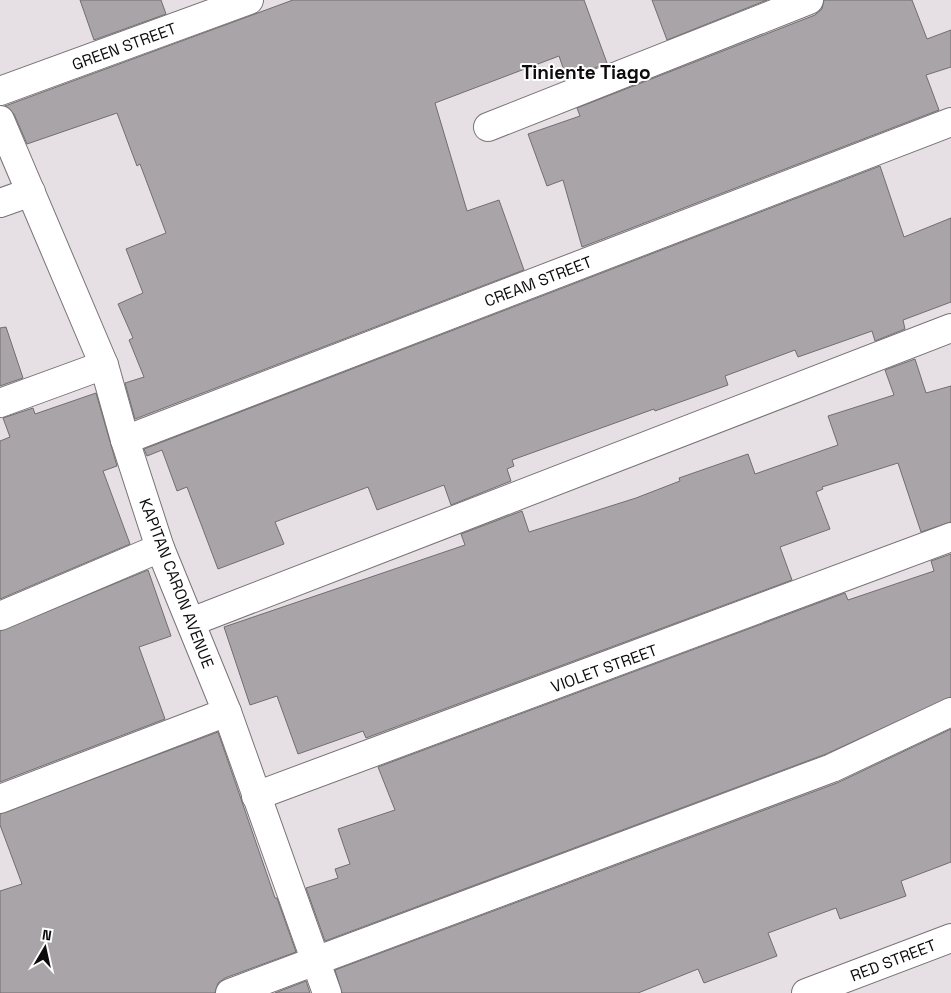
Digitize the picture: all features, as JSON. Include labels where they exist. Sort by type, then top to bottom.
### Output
[{"type":"street","name":"GREEN STREET","points":[[0,91],[249,0]]},
{"type":"street","points":[[488,127],[809,0]]},
{"type":"street","name":"KAPITAN CARON AVENUE","points":[[0,120],[104,365],[125,440],[160,548],[227,712],[327,993]]},
{"type":"street","name":"CREAM STREET","points":[[125,440],[951,122]]},
{"type":"street","points":[[0,203],[31,192]]},
{"type":"street","points":[[191,622],[951,328]]},
{"type":"street","points":[[0,403],[104,365]]},
{"type":"street","name":"VIOLET STREET","points":[[256,796],[951,537]]},
{"type":"street","points":[[0,616],[160,548]]},
{"type":"street","points":[[0,799],[227,712]]},
{"type":"street","points":[[230,993],[832,768],[951,712]]},
{"type":"street","name":"RED STREET","points":[[806,993],[951,938]]},
{"type":"building","points":[[80,0],[161,0],[166,14],[94,40]]},
{"type":"building","points":[[293,0],[584,0],[607,63],[567,79],[559,56],[435,103],[467,211],[499,200],[524,270],[135,419],[125,383],[144,377],[129,340],[133,338],[118,304],[143,293],[126,249],[166,233],[140,164],[137,166],[117,113],[27,144],[14,114],[5,106]]},
{"type":"building","points":[[652,0],[767,0],[667,40]]},
{"type":"building","points":[[824,0],[912,0],[927,39],[951,30],[951,67],[926,75],[939,110],[582,247],[563,180],[547,186],[528,134],[580,116],[577,108],[815,15],[822,9]]},
{"type":"building","points":[[880,166],[904,237],[951,218],[951,302],[903,320],[905,329],[875,341],[872,331],[798,357],[795,350],[725,376],[728,385],[655,411],[654,409],[512,460],[514,466],[507,469],[511,481],[451,505],[444,485],[377,510],[368,487],[275,522],[284,544],[218,569],[187,487],[177,491],[162,450],[147,456],[144,449]]},
{"type":"building","points":[[6,327],[23,378],[0,386],[0,328]]},
{"type":"building","points":[[915,359],[926,393],[951,386],[951,522],[921,532],[898,463],[822,487],[823,489],[816,492],[830,529],[780,547],[792,580],[366,738],[363,731],[298,754],[277,696],[250,705],[224,627],[465,545],[461,534],[522,511],[529,532],[636,498],[680,481],[679,478],[748,454],[755,474],[838,445],[828,416],[894,395],[885,370]]},
{"type":"building","points":[[96,393],[117,466],[103,471],[130,544],[0,599],[0,441],[10,437],[3,418],[33,408],[35,414]]},
{"type":"building","points":[[951,554],[951,697],[826,754],[325,941],[306,888],[338,878],[335,869],[350,864],[338,829],[395,810],[378,767],[845,593],[848,600],[934,571],[931,561]]},
{"type":"building","points":[[148,570],[171,636],[139,647],[165,719],[0,782],[0,631]]},
{"type":"building","points":[[951,729],[951,862],[901,881],[906,896],[840,919],[836,908],[768,933],[777,956],[704,983],[698,969],[638,993],[342,993],[335,970],[837,783]]},
{"type":"building","points":[[218,732],[275,898],[277,898],[296,952],[225,978],[218,983],[215,993],[0,993],[0,891],[22,884],[0,825],[0,814]]},
{"type":"building","points":[[306,981],[310,993],[275,993]]},
{"type":"district","name":"Tiniente Tiago","points":[[586,72]]}]
